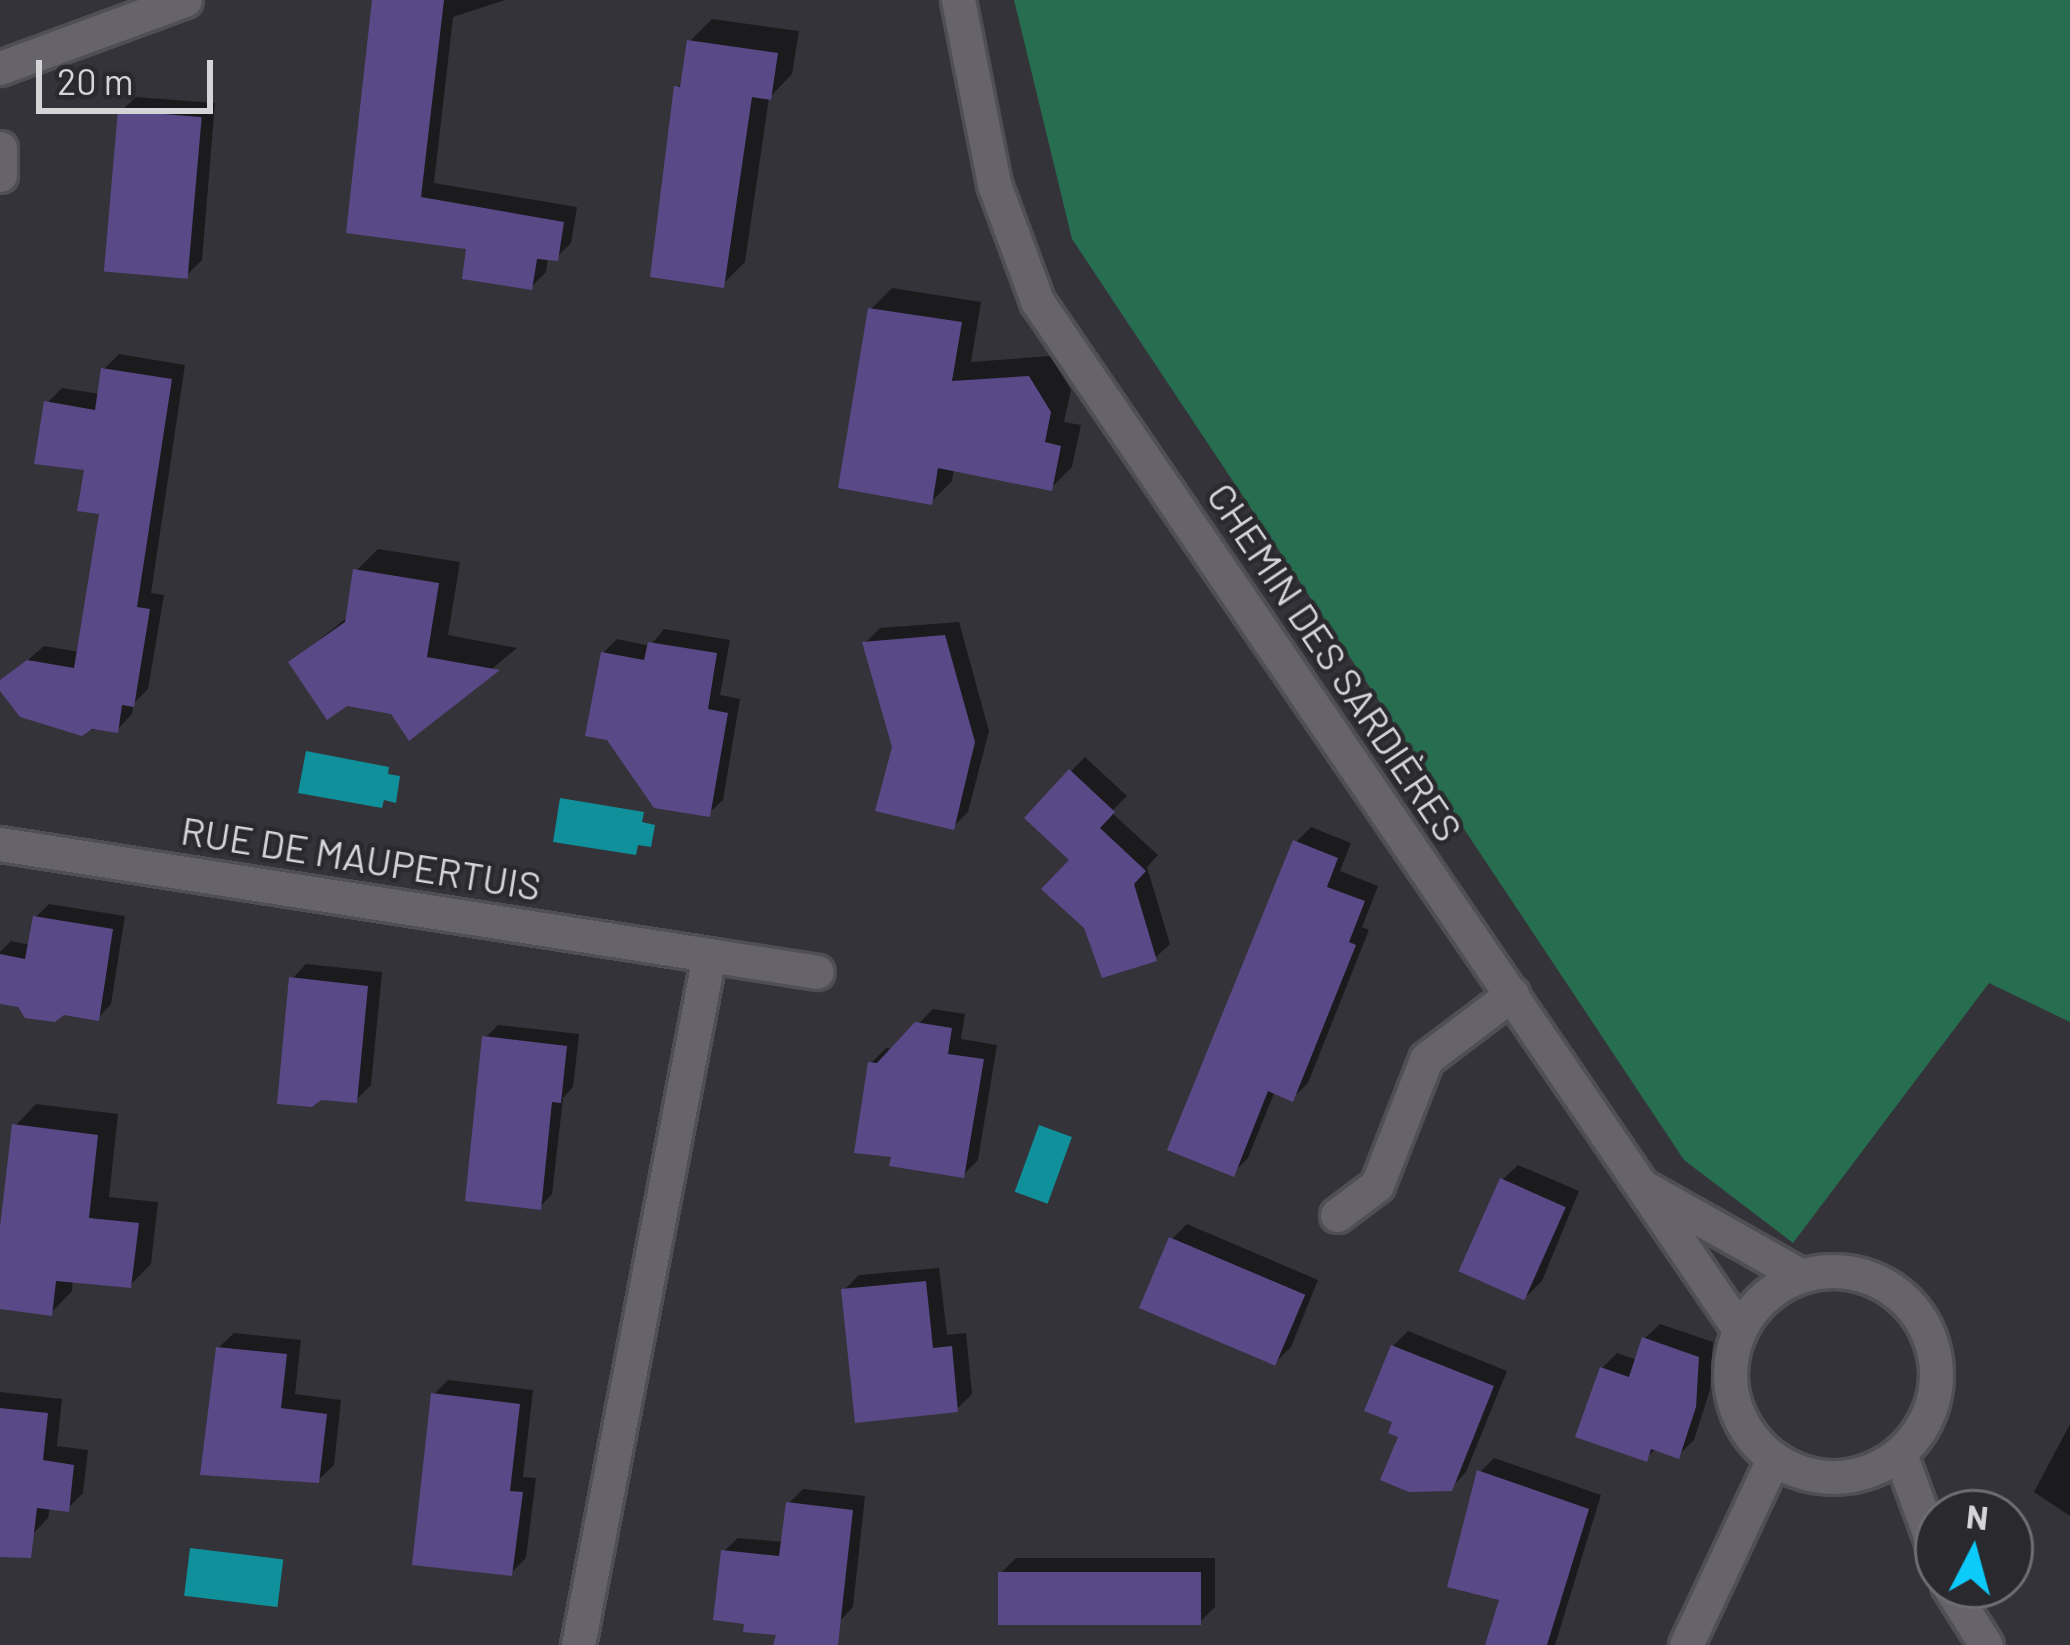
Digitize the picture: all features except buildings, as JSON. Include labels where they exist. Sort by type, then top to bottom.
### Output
[{"type":"street","points":[[0,68],[185,0]]},
{"type":"street","name":"CHEMIN DES SARDIÈRES","points":[[958,0],[994,184],[1037,301],[1739,1329]]},
{"type":"street","points":[[0,148],[0,175]]},
{"type":"street","name":"RUE DE MAUPERTUIS","points":[[0,844],[817,971]]},
{"type":"street","points":[[578,1645],[709,955]]},
{"type":"street","points":[[1337,1215],[1377,1185],[1426,1059],[1512,994]]},
{"type":"street","points":[[1642,1186],[1800,1275]]},
{"type":"street","points":[[1820,1271],[1870,1277],[1911,1305],[1930,1335],[1937,1380],[1930,1412],[1900,1454],[1856,1476],[1834,1478],[1773,1459],[1754,1441],[1732,1399],[1729,1372],[1739,1329],[1767,1293],[1800,1275],[1820,1271]]},
{"type":"street","points":[[1900,1454],[1914,1492]]},
{"type":"street","points":[[1686,1645],[1773,1459]]},
{"type":"street","points":[[1963,1609],[1986,1645]]},
{"type":"green space","points":[[1014,0],[2070,0],[2070,1022],[1989,983],[1793,1243],[1684,1160],[1072,239]]},
{"type":"water","points":[[306,751],[389,767],[388,774],[400,776],[396,803],[384,800],[382,808],[298,793]]},
{"type":"water","points":[[560,798],[644,812],[642,822],[655,825],[651,847],[638,845],[636,855],[553,842]]},
{"type":"water","points":[[1039,1125],[1072,1137],[1048,1204],[1015,1192]]},
{"type":"water","points":[[190,1548],[283,1559],[277,1607],[184,1596]]}]
